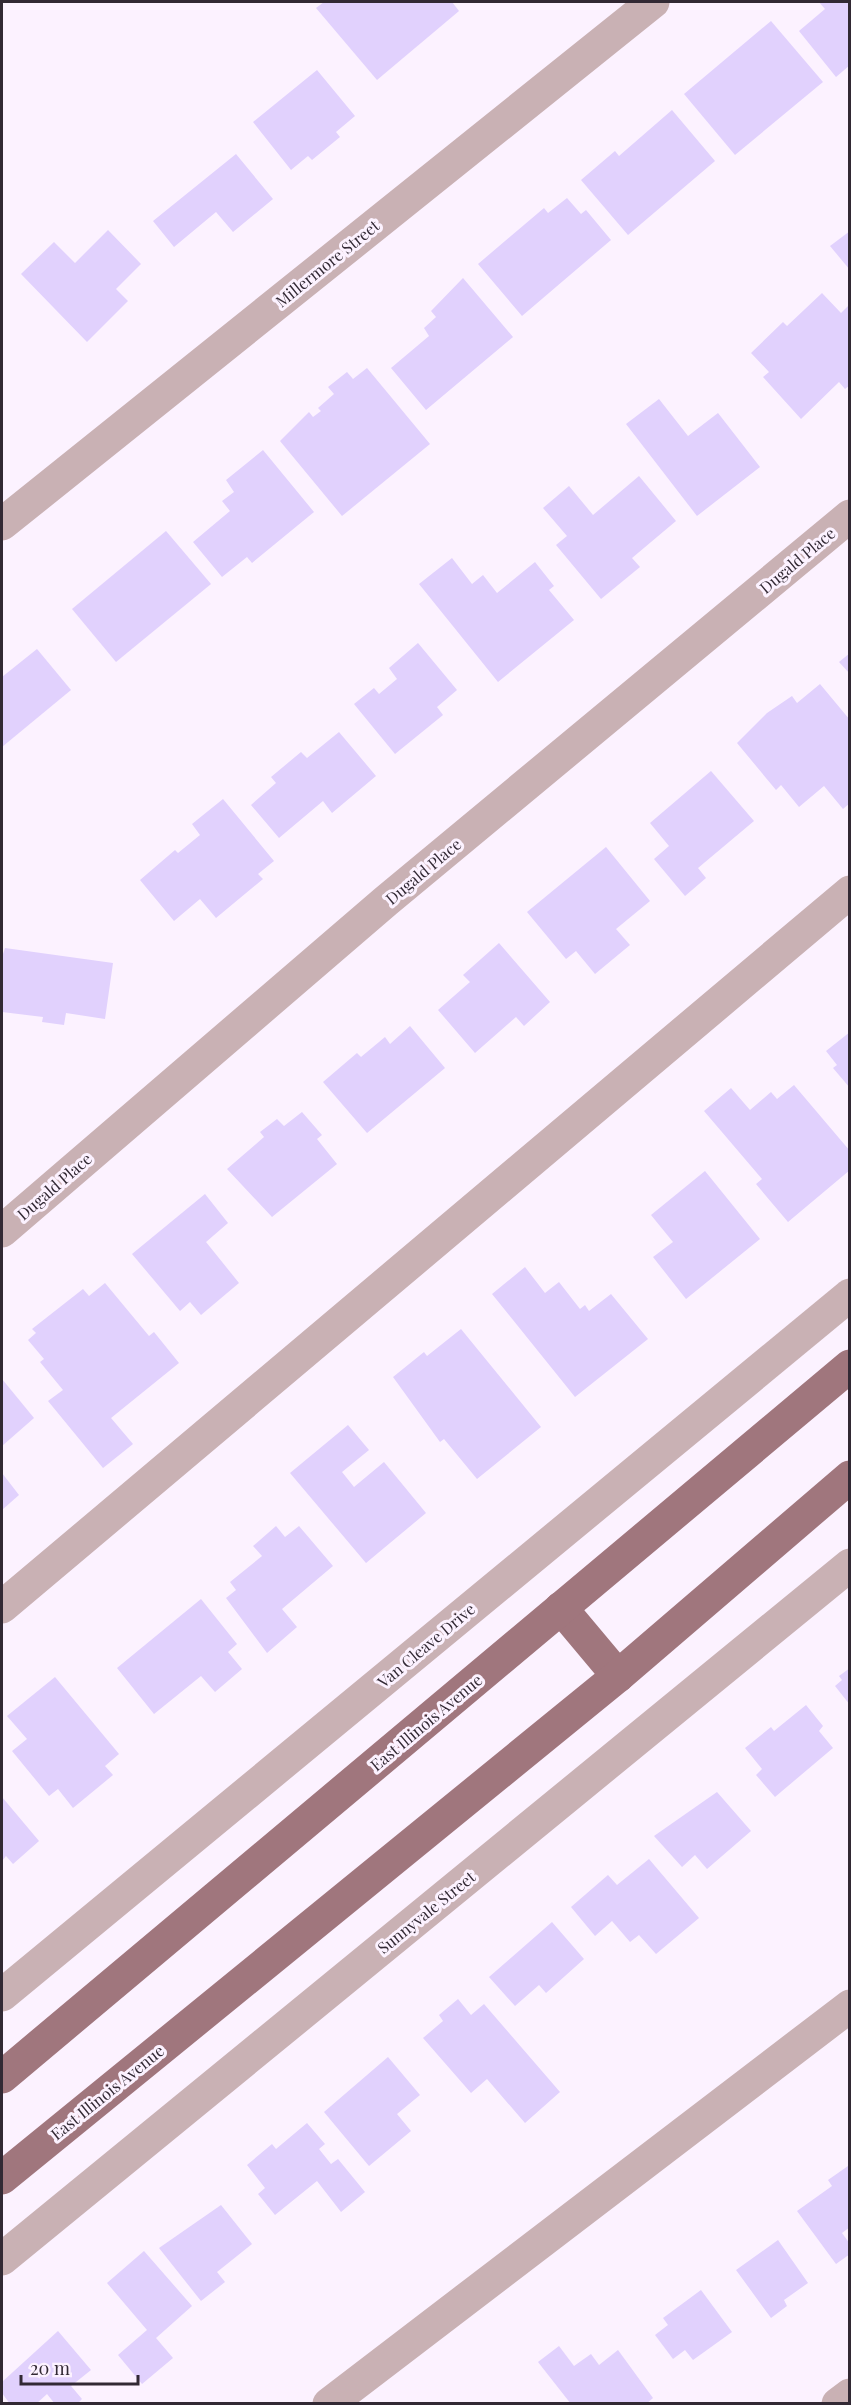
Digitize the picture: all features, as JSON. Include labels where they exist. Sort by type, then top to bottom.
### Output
[{"type":"main road","name":"East Illinois Avenue","points":[[2,2077],[849,1366]]},
{"type":"main road","name":"East Illinois Avenue","points":[[2,2178],[618,1676],[849,1477]]},
{"type":"main road","points":[[561,1608],[618,1676]]},
{"type":"street","name":"Millermore Street","points":[[2,524],[653,2]]},
{"type":"street","name":"Dugald Place","points":[[2,1231],[386,901],[849,516]]},
{"type":"street","points":[[2,1607],[849,892]]},
{"type":"street","name":"Van Cleave Drive","points":[[2,1995],[849,1295]]},
{"type":"street","name":"Sunnyvale Street","points":[[2,2259],[849,1565]]},
{"type":"street","points":[[329,2403],[849,2006]]},
{"type":"street","points":[[838,2403],[849,2395]]},
{"type":"building","points":[[324,2],[452,2],[459,11],[377,80],[316,8]]},
{"type":"building","points":[[819,2],[850,2],[850,65],[836,77],[799,31],[825,9]]},
{"type":"building","points":[[771,21],[823,82],[735,155],[684,94]]},
{"type":"building","points":[[317,70],[355,116],[336,132],[340,137],[312,160],[308,156],[291,170],[253,122]]},
{"type":"building","points":[[672,110],[715,161],[628,235],[581,180],[615,151],[619,156]]},
{"type":"building","points":[[236,154],[273,199],[233,232],[216,212],[174,247],[153,221]]},
{"type":"building","points":[[567,198],[581,214],[586,210],[611,240],[522,316],[478,264],[544,208],[548,213]]},
{"type":"building","points":[[108,230],[141,264],[116,289],[128,301],[87,342],[21,274],[54,242],[75,263]]},
{"type":"building","points":[[850,231],[850,270],[830,246]]},
{"type":"building","points":[[463,278],[513,337],[426,410],[391,368],[429,336],[424,328],[436,317],[431,311]]},
{"type":"building","points":[[822,293],[841,313],[850,304],[850,385],[845,389],[839,382],[801,419],[763,377],[769,372],[751,353],[783,322],[787,326]]},
{"type":"building","points":[[367,368],[430,444],[342,516],[280,441],[309,412],[313,417],[321,411],[318,408],[334,394],[328,387],[347,372],[353,379]]},
{"type":"building","points":[[659,399],[688,436],[718,413],[760,467],[697,516],[626,424]]},
{"type":"building","points":[[263,450],[314,512],[252,563],[247,557],[222,577],[193,542],[230,511],[222,501],[234,492],[226,480]]},
{"type":"building","points":[[639,476],[676,521],[632,558],[640,567],[601,599],[556,545],[567,536],[543,508],[569,486],[593,515]]},
{"type":"building","points":[[166,531],[211,584],[116,662],[72,609]]},
{"type":"building","points":[[452,558],[472,584],[483,575],[497,593],[535,562],[554,586],[549,590],[574,620],[498,682],[419,584]]},
{"type":"building","points":[[418,643],[457,690],[437,707],[443,715],[395,754],[354,704],[374,688],[379,694],[397,679],[389,668]]},
{"type":"building","points":[[37,649],[71,690],[2,747],[2,677]]},
{"type":"building","points":[[850,653],[850,674],[839,662]]},
{"type":"building","points":[[820,684],[850,720],[850,803],[843,809],[824,786],[799,807],[781,785],[776,790],[737,743],[767,713],[792,696],[797,703]]},
{"type":"building","points":[[339,732],[376,776],[332,813],[323,801],[279,838],[251,805],[276,783],[271,777],[301,752],[307,758]]},
{"type":"building","points":[[711,771],[754,821],[698,868],[706,878],[685,896],[654,859],[669,846],[650,823]]},
{"type":"building","points":[[223,799],[274,861],[258,874],[263,879],[216,918],[200,899],[174,921],[140,880],[175,850],[178,853],[200,835],[192,824]]},
{"type":"building","points":[[606,847],[650,901],[616,929],[630,945],[595,974],[576,951],[566,959],[527,912]]},
{"type":"building","points":[[499,943],[550,1002],[524,1026],[516,1017],[475,1053],[438,1010],[470,982],[463,975]]},
{"type":"building","points":[[5,948],[113,963],[105,1019],[66,1013],[64,1025],[42,1022],[43,1017],[2,1012],[2,957]]},
{"type":"building","points":[[410,1026],[445,1068],[367,1133],[323,1082],[357,1053],[361,1057],[385,1037],[390,1044]]},
{"type":"building","points":[[850,1032],[850,1088],[833,1068],[837,1065],[826,1051]]},
{"type":"building","points":[[794,1085],[850,1151],[850,1170],[788,1222],[756,1184],[762,1179],[704,1111],[731,1088],[750,1110],[771,1092],[777,1099]]},
{"type":"building","points":[[302,1112],[322,1135],[317,1139],[337,1164],[272,1217],[227,1169],[264,1137],[260,1132],[277,1119],[284,1126]]},
{"type":"building","points":[[705,1171],[760,1239],[686,1299],[653,1257],[673,1242],[651,1215]]},
{"type":"building","points":[[205,1194],[228,1223],[206,1242],[239,1283],[201,1315],[190,1302],[180,1311],[132,1254]]},
{"type":"building","points":[[525,1267],[545,1293],[559,1282],[580,1309],[585,1305],[589,1311],[611,1294],[648,1339],[575,1397],[492,1294]]},
{"type":"building","points":[[105,1283],[149,1336],[154,1332],[179,1363],[111,1418],[133,1444],[103,1468],[48,1401],[63,1390],[40,1362],[44,1359],[28,1340],[36,1333],[32,1329],[83,1289],[89,1296]]},
{"type":"building","points":[[461,1329],[541,1427],[477,1479],[444,1439],[440,1442],[393,1377],[424,1352],[427,1356]]},
{"type":"building","points":[[2,1379],[34,1418],[2,1446]]},
{"type":"building","points":[[348,1425],[369,1450],[342,1472],[354,1487],[384,1462],[426,1513],[366,1563],[290,1473]]},
{"type":"building","points":[[2,1473],[19,1495],[2,1510]]},
{"type":"building","points":[[276,1526],[285,1537],[299,1526],[333,1566],[282,1609],[297,1627],[267,1653],[226,1598],[236,1590],[230,1582],[262,1556],[253,1546]]},
{"type":"building","points":[[201,1599],[237,1644],[228,1652],[242,1669],[215,1692],[201,1676],[154,1714],[117,1668]]},
{"type":"building","points":[[850,1668],[850,1705],[835,1686],[842,1680],[839,1676]]},
{"type":"building","points":[[55,1677],[119,1754],[105,1766],[113,1775],[73,1808],[58,1789],[49,1796],[12,1751],[27,1739],[7,1716]]},
{"type":"building","points":[[806,1705],[823,1726],[819,1731],[833,1748],[775,1797],[756,1775],[762,1769],[745,1748],[771,1727],[774,1731]]},
{"type":"building","points":[[717,1792],[751,1831],[707,1869],[695,1855],[682,1867],[654,1836]]},
{"type":"building","points":[[2,1797],[39,1841],[13,1864],[6,1856],[2,1861]]},
{"type":"building","points":[[649,1859],[699,1918],[656,1954],[639,1935],[630,1942],[612,1921],[595,1936],[571,1907],[608,1875],[617,1885]]},
{"type":"building","points":[[552,1922],[584,1959],[546,1993],[539,1985],[515,2006],[489,1977]]},
{"type":"building","points":[[458,1999],[471,2015],[484,2004],[560,2092],[525,2123],[487,2079],[471,2093],[423,2038],[443,2021],[439,2015]]},
{"type":"building","points":[[388,2057],[420,2095],[397,2114],[411,2131],[369,2166],[324,2112]]},
{"type":"building","points":[[307,2123],[325,2144],[319,2149],[331,2164],[338,2159],[365,2192],[341,2212],[317,2181],[275,2215],[258,2194],[265,2188],[247,2165],[272,2144],[276,2149]]},
{"type":"building","points":[[848,2166],[850,2227],[842,2233],[850,2244],[850,2254],[836,2264],[797,2211],[832,2186],[828,2180]]},
{"type":"building","points":[[221,2205],[252,2244],[217,2272],[225,2282],[201,2301],[159,2248]]},
{"type":"building","points":[[778,2240],[808,2283],[784,2300],[787,2306],[771,2318],[736,2270]]},
{"type":"building","points":[[144,2251],[192,2306],[156,2338],[173,2358],[142,2384],[118,2355],[147,2330],[107,2283]]},
{"type":"building","points":[[701,2290],[732,2332],[693,2360],[685,2350],[673,2359],[655,2335],[668,2325],[663,2318]]},
{"type":"building","points":[[58,2331],[91,2370],[71,2386],[82,2399],[77,2404],[55,2404],[47,2394],[36,2404],[10,2404],[2,2393],[2,2382]]},
{"type":"building","points":[[559,2346],[574,2366],[591,2354],[599,2365],[618,2350],[653,2398],[646,2404],[571,2404],[538,2362]]}]
